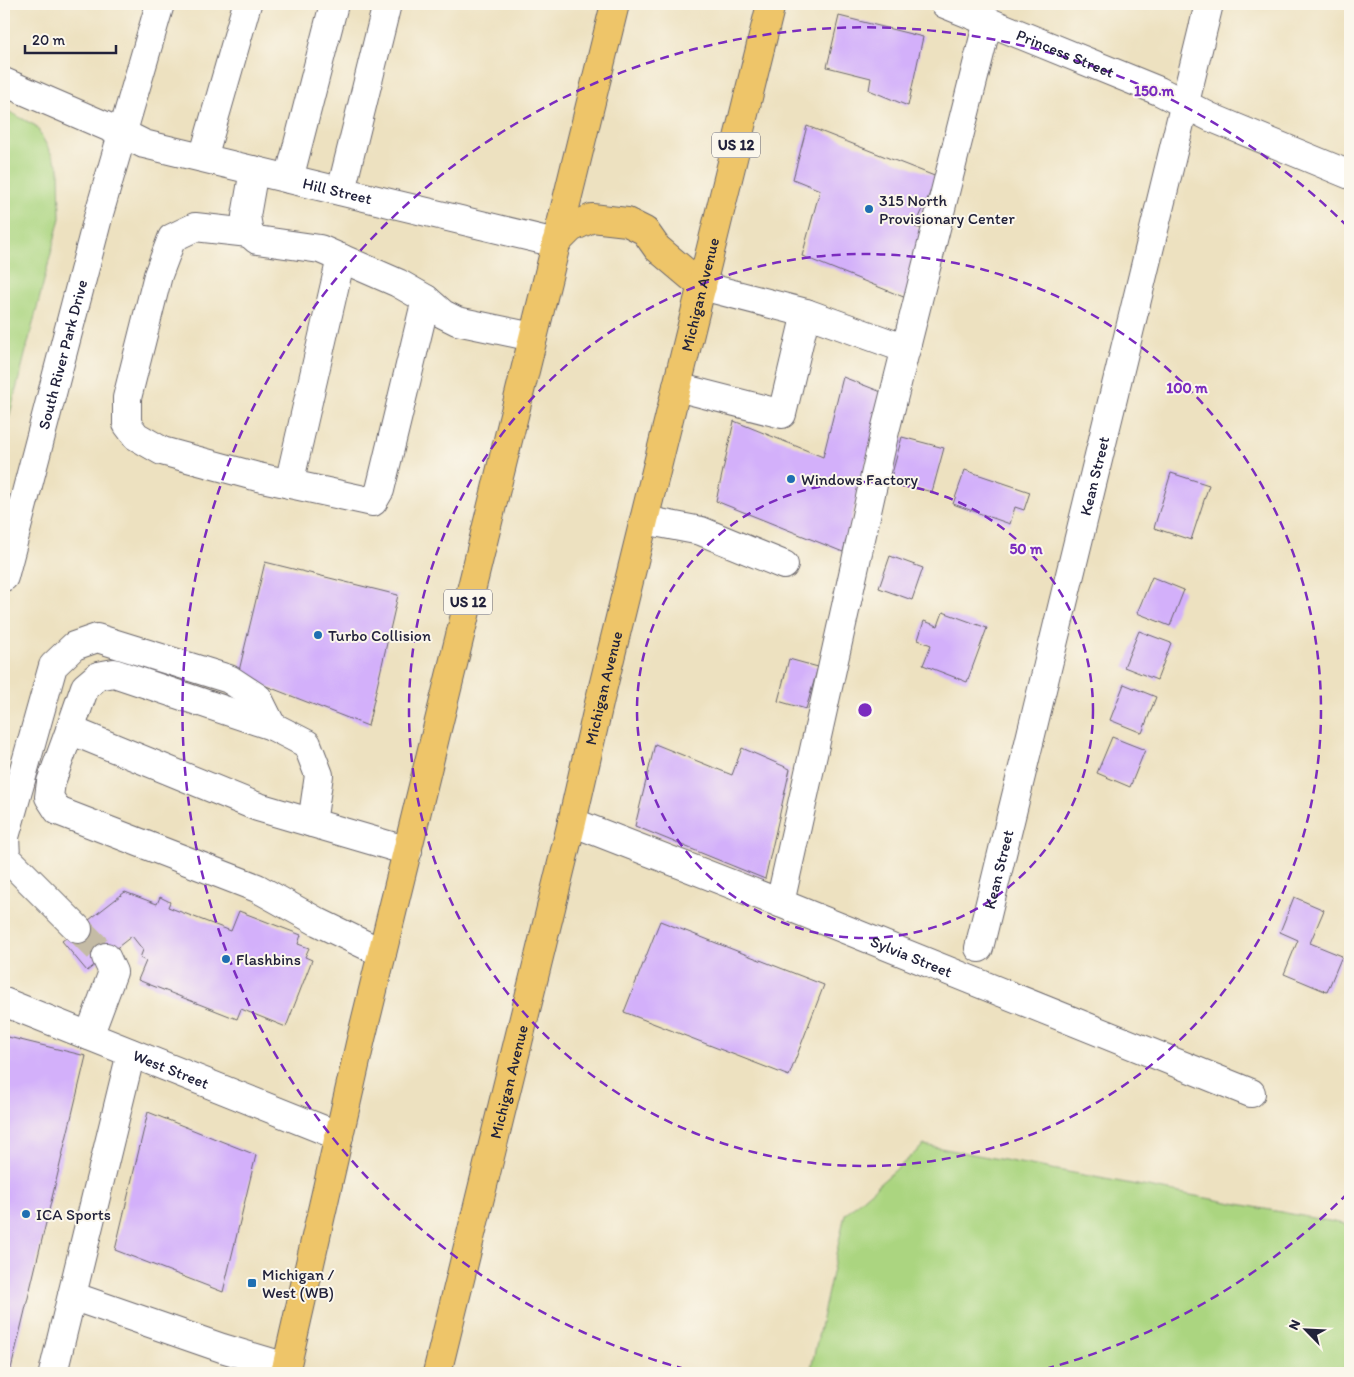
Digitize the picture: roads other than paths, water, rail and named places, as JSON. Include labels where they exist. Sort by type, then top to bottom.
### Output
[{"type":"main road","name":"US 12","points":[[286,1370],[382,953],[615,4]]},
{"type":"main road","name":"Michigan Avenue","points":[[437,1373],[676,387],[771,4]]},
{"type":"main road","points":[[556,243],[571,228],[592,218],[627,222],[645,230],[657,248],[702,286]]},
{"type":"street","name":"South River Park Drive","points":[[4,577],[100,210],[160,4]]},
{"type":"street","points":[[203,158],[247,4]]},
{"type":"street","points":[[289,179],[334,4]]},
{"type":"street","points":[[341,191],[387,4]]},
{"type":"street","name":"Princess Street","points":[[945,4],[1159,91],[1210,118],[1350,175]]},
{"type":"street","name":"Kean Street","points":[[979,948],[1209,4]]},
{"type":"street","points":[[780,903],[884,435],[988,21]]},
{"type":"street","name":"Hill Street","points":[[4,82],[144,144],[556,243]]},
{"type":"street","points":[[249,233],[246,216],[254,170]]},
{"type":"street","points":[[426,299],[380,490],[373,502],[289,484],[162,451],[136,436],[127,424],[127,398],[158,275],[172,238],[196,227],[249,233],[258,240],[320,249],[398,283],[426,299],[443,314],[457,321],[533,337]]},
{"type":"street","points":[[289,484],[341,258]]},
{"type":"street","points":[[702,286],[806,313],[906,349]]},
{"type":"street","points":[[676,387],[782,414],[806,313]]},
{"type":"street","points":[[644,520],[701,531],[784,565]]},
{"type":"street","points":[[78,929],[6,858],[6,837],[53,666],[74,646],[97,638],[229,679],[258,698],[272,726]]},
{"type":"street","points":[[312,823],[319,775],[307,744],[272,726],[114,673],[98,676],[85,687],[50,782],[49,797],[58,811],[257,888],[318,922],[382,953]]},
{"type":"street","points":[[70,730],[258,807],[408,851]]},
{"type":"street","name":"Sylvia Street","points":[[572,822],[780,903],[1251,1094]]},
{"type":"street","points":[[88,1036],[112,972],[106,957]]},
{"type":"street","name":"West Street","points":[[4,1002],[339,1136]]},
{"type":"street","points":[[53,1373],[131,1053]]},
{"type":"street","points":[[72,1296],[286,1370]]},
{"type":"tunnel","points":[[78,929],[106,957]]},
{"type":"place","name":"315 North Provisionary Center","points":[[869,209]]},
{"type":"place","name":"Windows Factory","points":[[791,479]]},
{"type":"place","name":"Turbo Collision","points":[[318,635]]},
{"type":"place","name":"Flashbins","points":[[226,959]]},
{"type":"place","name":"ICA Sports","points":[[26,1214]]},
{"type":"place","name":"Michigan / West (WB)","points":[[252,1283]]}]
